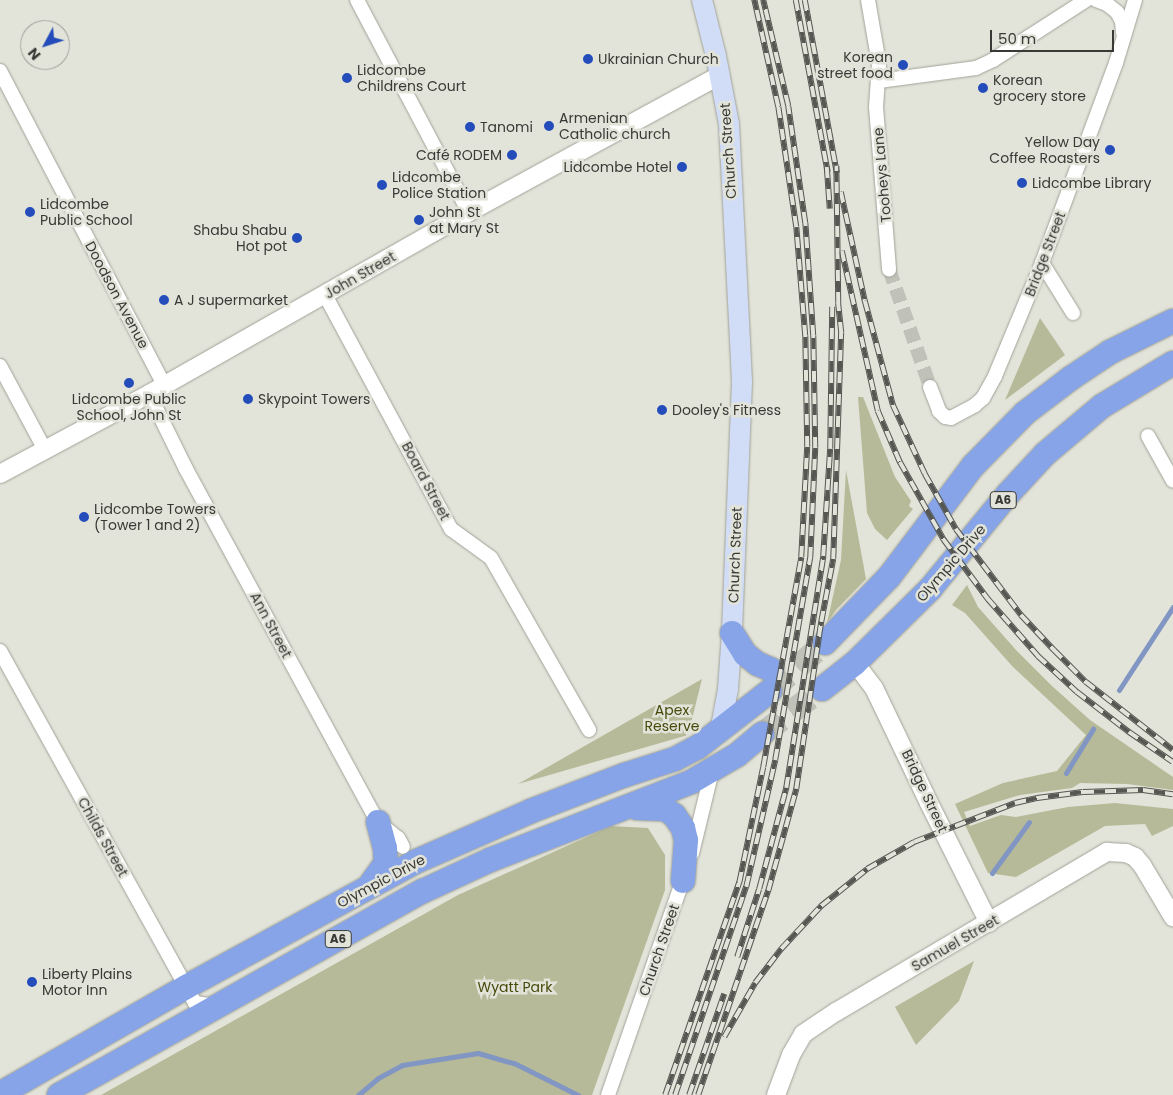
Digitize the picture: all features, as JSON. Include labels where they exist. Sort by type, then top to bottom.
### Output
[{"type":"highway","points":[[826,643],[889,577],[973,466],[1018,419],[1044,397],[1096,361],[1133,339],[1173,321]]},
{"type":"highway","name":"Olympic Drive","points":[[822,690],[855,663],[930,589],[1008,494],[1044,454],[1102,406],[1173,363]]},
{"type":"highway","name":"Olympic Drive","points":[[0,1094],[186,987],[370,885],[480,832],[625,775],[675,759],[698,747],[720,732],[771,680],[758,664],[745,654],[732,633]]},
{"type":"highway","name":"Church Street","points":[[712,771],[720,732]]},
{"type":"highway","name":"Olympic Drive","points":[[59,1095],[423,891],[490,860],[684,785],[712,771],[762,734]]},
{"type":"highway","points":[[675,759],[692,760],[712,771]]},
{"type":"highway","points":[[628,808],[655,807],[665,809],[674,815],[683,828],[686,840],[683,881]]},
{"type":"highway","points":[[370,885],[386,863],[385,848],[378,822]]},
{"type":"main road","name":"Church Street","points":[[702,0],[720,75],[729,124],[742,382],[732,633],[728,689],[720,732]]},
{"type":"street","points":[[357,0],[469,212]]},
{"type":"street","name":"Tooheys Lane","points":[[868,0],[876,44],[878,81],[876,107],[889,268]]},
{"type":"street","points":[[878,81],[976,68],[993,60],[1086,0]]},
{"type":"street","points":[[1096,0],[1112,7],[1120,16],[1123,25],[1123,38]]},
{"type":"street","name":"Bridge Street","points":[[930,387],[939,411],[945,417],[957,416],[982,398],[995,376],[1042,263],[1116,63],[1135,0]]},
{"type":"street","name":"Doodson Avenue","points":[[0,71],[156,389]]},
{"type":"street","name":"John Street","points":[[0,474],[156,389],[469,212],[720,75]]},
{"type":"street","points":[[1042,263],[1072,313]]},
{"type":"street","name":"Board Street","points":[[325,294],[451,528],[491,558],[589,730]]},
{"type":"street","points":[[0,366],[45,450]]},
{"type":"street","name":"Ann Street","points":[[156,389],[186,469],[378,822],[393,833],[403,847]]},
{"type":"street","points":[[1148,436],[1173,481]]},
{"type":"street","name":"Childs Street","points":[[0,651],[195,1004],[218,1006]]},
{"type":"street","name":"Bridge Street","points":[[855,663],[874,688],[929,803],[990,923]]},
{"type":"street","name":"Church Street","points":[[609,1094],[683,881],[702,816],[712,771]]},
{"type":"street","name":"Samuel Street","points":[[776,1095],[791,1055],[803,1034],[836,1012],[1108,852],[1126,852],[1135,857],[1142,865],[1173,917]]},
{"type":"green space","points":[[1040,318],[1065,355],[1005,400]]},
{"type":"green space","points":[[858,397],[863,397],[895,477],[911,501],[909,506],[913,509],[887,540],[875,529],[867,513]]},
{"type":"green space","points":[[846,470],[866,579],[836,610],[827,623],[841,560]]},
{"type":"green space","points":[[967,585],[978,607],[1016,650],[1052,686],[1090,720],[1173,777],[1173,790],[1127,784],[1080,783],[1072,788],[1020,795],[964,812],[970,826],[1001,815],[1016,817],[1068,807],[1115,803],[1173,809],[1173,826],[1152,836],[1145,824],[1105,826],[1016,877],[988,873],[955,804],[1003,783],[1057,771],[1086,735],[1013,667],[965,613],[952,605]]},
{"type":"green space","name":"Apex Reserve","points":[[702,679],[688,735],[518,784]]},
{"type":"green space","name":"Wyatt Park","points":[[611,826],[648,828],[665,855],[665,890],[592,1095],[101,1095],[458,895]]},
{"type":"green space","points":[[974,961],[959,1001],[916,1045],[895,1007]]},
{"type":"waterway","points":[[1119,690],[1173,607]]},
{"type":"waterway","points":[[1066,773],[1093,729]]},
{"type":"waterway","points":[[992,873],[1029,822]]},
{"type":"waterway","points":[[358,1095],[378,1078],[402,1065],[478,1053],[514,1063],[578,1095]]},
{"type":"tunnel","points":[[889,269],[930,387]]},
{"type":"tunnel","points":[[770,691],[825,643]]},
{"type":"tunnel","points":[[762,734],[822,689]]},
{"type":"railway","points":[[665,1095],[739,883],[763,767],[801,557],[807,447],[805,336],[796,227],[778,107],[754,0]]},
{"type":"railway","points":[[675,1095],[746,887],[775,760],[810,558],[815,448],[813,336],[805,223],[788,106],[763,0]]},
{"type":"railway","points":[[796,0],[828,172]]},
{"type":"railway","points":[[805,0],[837,173]]},
{"type":"railway","points":[[698,1095],[768,891],[796,789],[821,622],[833,559],[841,333],[838,303],[836,166]]},
{"type":"railway","points":[[827,167],[830,209]]},
{"type":"railway","points":[[841,192],[865,301],[893,405],[925,474],[956,529],[1021,615],[1054,650],[1086,682],[1173,750]]},
{"type":"railway","points":[[842,251],[878,411],[900,462],[944,540],[988,599],[1038,656],[1077,692],[1129,732],[1173,762]]},
{"type":"railway","points":[[737,957],[759,889],[786,788],[823,556],[830,449],[832,307]]},
{"type":"railway","points":[[724,1037],[755,983],[781,949],[821,906],[867,869],[914,842],[1015,803],[1037,798],[1083,792],[1143,790],[1173,794]]},
{"type":"railway","points":[[689,1095],[724,994]]},
{"type":"place","name":"Ukrainian Church","points":[[588,59]]},
{"type":"place","name":"Korean street food","points":[[903,65]]},
{"type":"place","name":"Lidcombe Childrens Court","points":[[347,78]]},
{"type":"place","name":"Korean grocery store","points":[[983,88]]},
{"type":"place","name":"Armenian Catholic church","points":[[549,126]]},
{"type":"place","name":"Tanomi","points":[[470,127]]},
{"type":"place","name":"Yellow Day Coffee Roasters","points":[[1110,150]]},
{"type":"place","name":"Café RODEM","points":[[512,155]]},
{"type":"place","name":"Lidcombe Hotel","points":[[682,167]]},
{"type":"place","name":"Lidcombe Library","points":[[1022,183]]},
{"type":"place","name":"Lidcombe Police Station","points":[[382,185]]},
{"type":"place","name":"Lidcombe Public School","points":[[30,212]]},
{"type":"place","name":"John St at Mary St","points":[[419,220]]},
{"type":"place","name":"Shabu Shabu Hot pot","points":[[297,238]]},
{"type":"place","name":"A J supermarket","points":[[164,300]]},
{"type":"place","name":"Lidcombe Public School, John St","points":[[129,383]]},
{"type":"place","name":"Skypoint Towers","points":[[248,399]]},
{"type":"place","name":"Dooley's Fitness","points":[[662,410]]},
{"type":"place","name":"Lidcombe Towers (Tower 1 and 2)","points":[[84,517]]},
{"type":"place","name":"Liberty Plains Motor Inn","points":[[32,982]]}]
